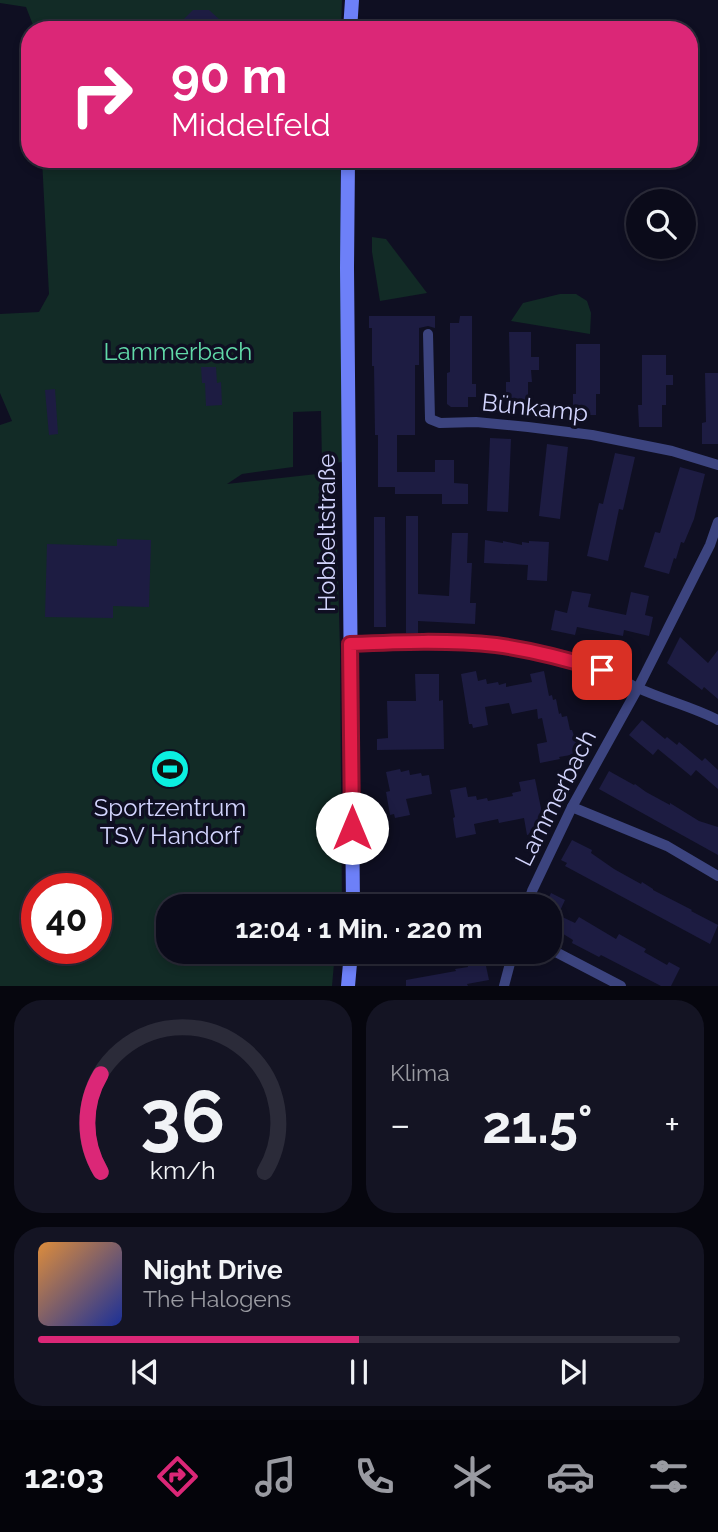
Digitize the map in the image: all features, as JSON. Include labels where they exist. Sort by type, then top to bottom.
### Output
[{"type":"street","points":[[351,21],[352,0]]},
{"type":"street","name":"Hobbeltstraße","points":[[348,168],[353,894]]},
{"type":"street","name":"Bünkamp","points":[[428,334],[430,419],[440,424],[476,422],[592,435],[672,451],[718,465]]},
{"type":"street","name":"Lammerbach","points":[[531,894],[572,807],[638,688],[710,545],[718,522]]},
{"type":"street","points":[[350,644],[450,642],[498,646],[559,657],[602,670],[638,688],[718,720]]},
{"type":"street","points":[[572,807],[667,846],[718,876]]},
{"type":"street","points":[[562,955],[621,986]]},
{"type":"street","points":[[348,986],[350,964]]},
{"type":"street","points":[[504,986],[510,964]]},
{"type":"green space","points":[[0,0],[342,0],[341,21],[31,21],[26,7],[0,3]]},
{"type":"green space","points":[[42,168],[340,168],[343,462],[322,464],[321,411],[293,412],[293,467],[242,474],[227,484],[335,472],[340,649],[342,894],[156,894],[156,964],[334,964],[332,986],[0,986],[0,425],[12,421],[0,393],[0,314],[39,312],[49,294]]},
{"type":"green space","points":[[372,237],[386,239],[427,293],[380,301]]},
{"type":"green space","points":[[560,294],[576,294],[587,301],[591,313],[590,334],[511,321],[523,303]]},
{"type":"building","points":[[193,10],[209,10],[220,20],[220,21],[182,21]]},
{"type":"building","points":[[369,316],[435,316],[435,328],[419,328],[419,365],[415,365],[415,435],[397,435],[397,472],[435,472],[435,460],[454,460],[454,483],[468,484],[468,504],[442,504],[442,494],[395,494],[395,487],[378,487],[378,435],[375,435],[374,366]]},
{"type":"building","points":[[460,316],[472,316],[472,384],[476,384],[476,397],[468,397],[468,407],[451,407],[447,404],[450,323],[459,323]]},
{"type":"building","points":[[509,332],[531,332],[531,357],[539,357],[539,370],[531,370],[532,382],[528,382],[528,407],[506,408],[506,382],[510,382]]},
{"type":"building","points":[[576,344],[600,344],[600,394],[596,394],[596,415],[573,415],[573,394],[576,394]]},
{"type":"building","points":[[642,355],[666,355],[666,375],[673,375],[673,385],[666,385],[662,427],[639,427]]},
{"type":"building","points":[[201,367],[216,367],[217,383],[221,382],[222,405],[206,406]]},
{"type":"building","points":[[705,373],[718,373],[718,444],[702,444],[702,423],[706,422]]},
{"type":"building","points":[[55,389],[58,434],[49,435],[45,390]]},
{"type":"building","points":[[490,438],[511,439],[508,512],[487,511]]},
{"type":"building","points":[[547,444],[568,447],[560,519],[539,516]]},
{"type":"building","points":[[615,453],[635,457],[623,510],[619,509],[608,561],[587,556],[599,503],[603,504]]},
{"type":"building","points":[[680,467],[705,474],[694,519],[684,543],[681,542],[669,574],[644,567],[655,532],[660,533]]},
{"type":"building","points":[[406,516],[418,516],[418,594],[449,596],[452,533],[468,533],[467,563],[472,563],[470,603],[476,603],[475,624],[418,621],[418,633],[406,633]]},
{"type":"building","points":[[374,517],[385,517],[386,627],[374,627]]},
{"type":"building","points":[[117,539],[151,540],[149,607],[113,606],[113,618],[45,617],[47,544],[117,546]]},
{"type":"building","points":[[485,540],[522,545],[522,542],[529,541],[549,542],[547,581],[527,580],[528,565],[484,563]]},
{"type":"building","points":[[572,591],[591,594],[588,607],[626,615],[631,592],[649,596],[645,615],[653,617],[649,636],[624,630],[623,636],[577,627],[575,635],[551,630],[555,610],[567,613]]},
{"type":"building","points":[[680,637],[708,663],[718,650],[718,699],[667,663]]},
{"type":"building","points":[[476,671],[478,681],[486,679],[487,684],[506,683],[506,687],[532,682],[530,674],[544,671],[549,696],[552,695],[553,700],[556,699],[559,714],[561,713],[562,717],[567,716],[570,730],[576,742],[580,742],[582,753],[540,763],[537,744],[547,742],[542,718],[538,719],[537,709],[512,714],[509,703],[485,707],[488,725],[473,728],[472,724],[469,724],[461,674]]},
{"type":"building","points":[[415,674],[439,674],[439,701],[443,700],[444,749],[377,750],[377,739],[388,738],[387,701],[416,701]]},
{"type":"building","points":[[642,720],[665,739],[667,737],[677,745],[679,742],[702,761],[705,758],[718,770],[718,789],[696,770],[691,776],[658,749],[653,755],[629,735]]},
{"type":"building","points":[[400,769],[401,772],[409,770],[410,775],[429,775],[432,794],[406,799],[410,815],[395,818],[394,814],[390,815],[386,792],[390,791],[386,772]]},
{"type":"building","points":[[609,771],[699,821],[718,827],[718,855],[599,789]]},
{"type":"building","points":[[535,779],[545,828],[542,828],[542,832],[527,835],[524,818],[499,823],[498,819],[474,824],[476,834],[456,838],[450,790],[466,787],[468,797],[476,796],[477,800],[487,798],[488,801],[513,796],[512,793],[521,791],[519,782]]},
{"type":"building","points":[[572,840],[592,850],[591,853],[614,869],[718,925],[710,944],[565,866],[567,863],[561,860]]},
{"type":"building","points":[[562,917],[575,923],[579,917],[616,939],[619,934],[667,965],[669,962],[680,968],[671,986],[661,986],[572,943],[573,940],[562,933]]},
{"type":"building","points":[[467,964],[486,964],[489,980],[467,984],[468,986],[406,986],[406,980],[468,967]]},
{"type":"place","name":"Sportzentrum TSV Handorf","points":[[170,769]]},
{"type":"route","points":[[352,828],[350,644],[450,642],[498,646],[559,657],[602,670]]}]
